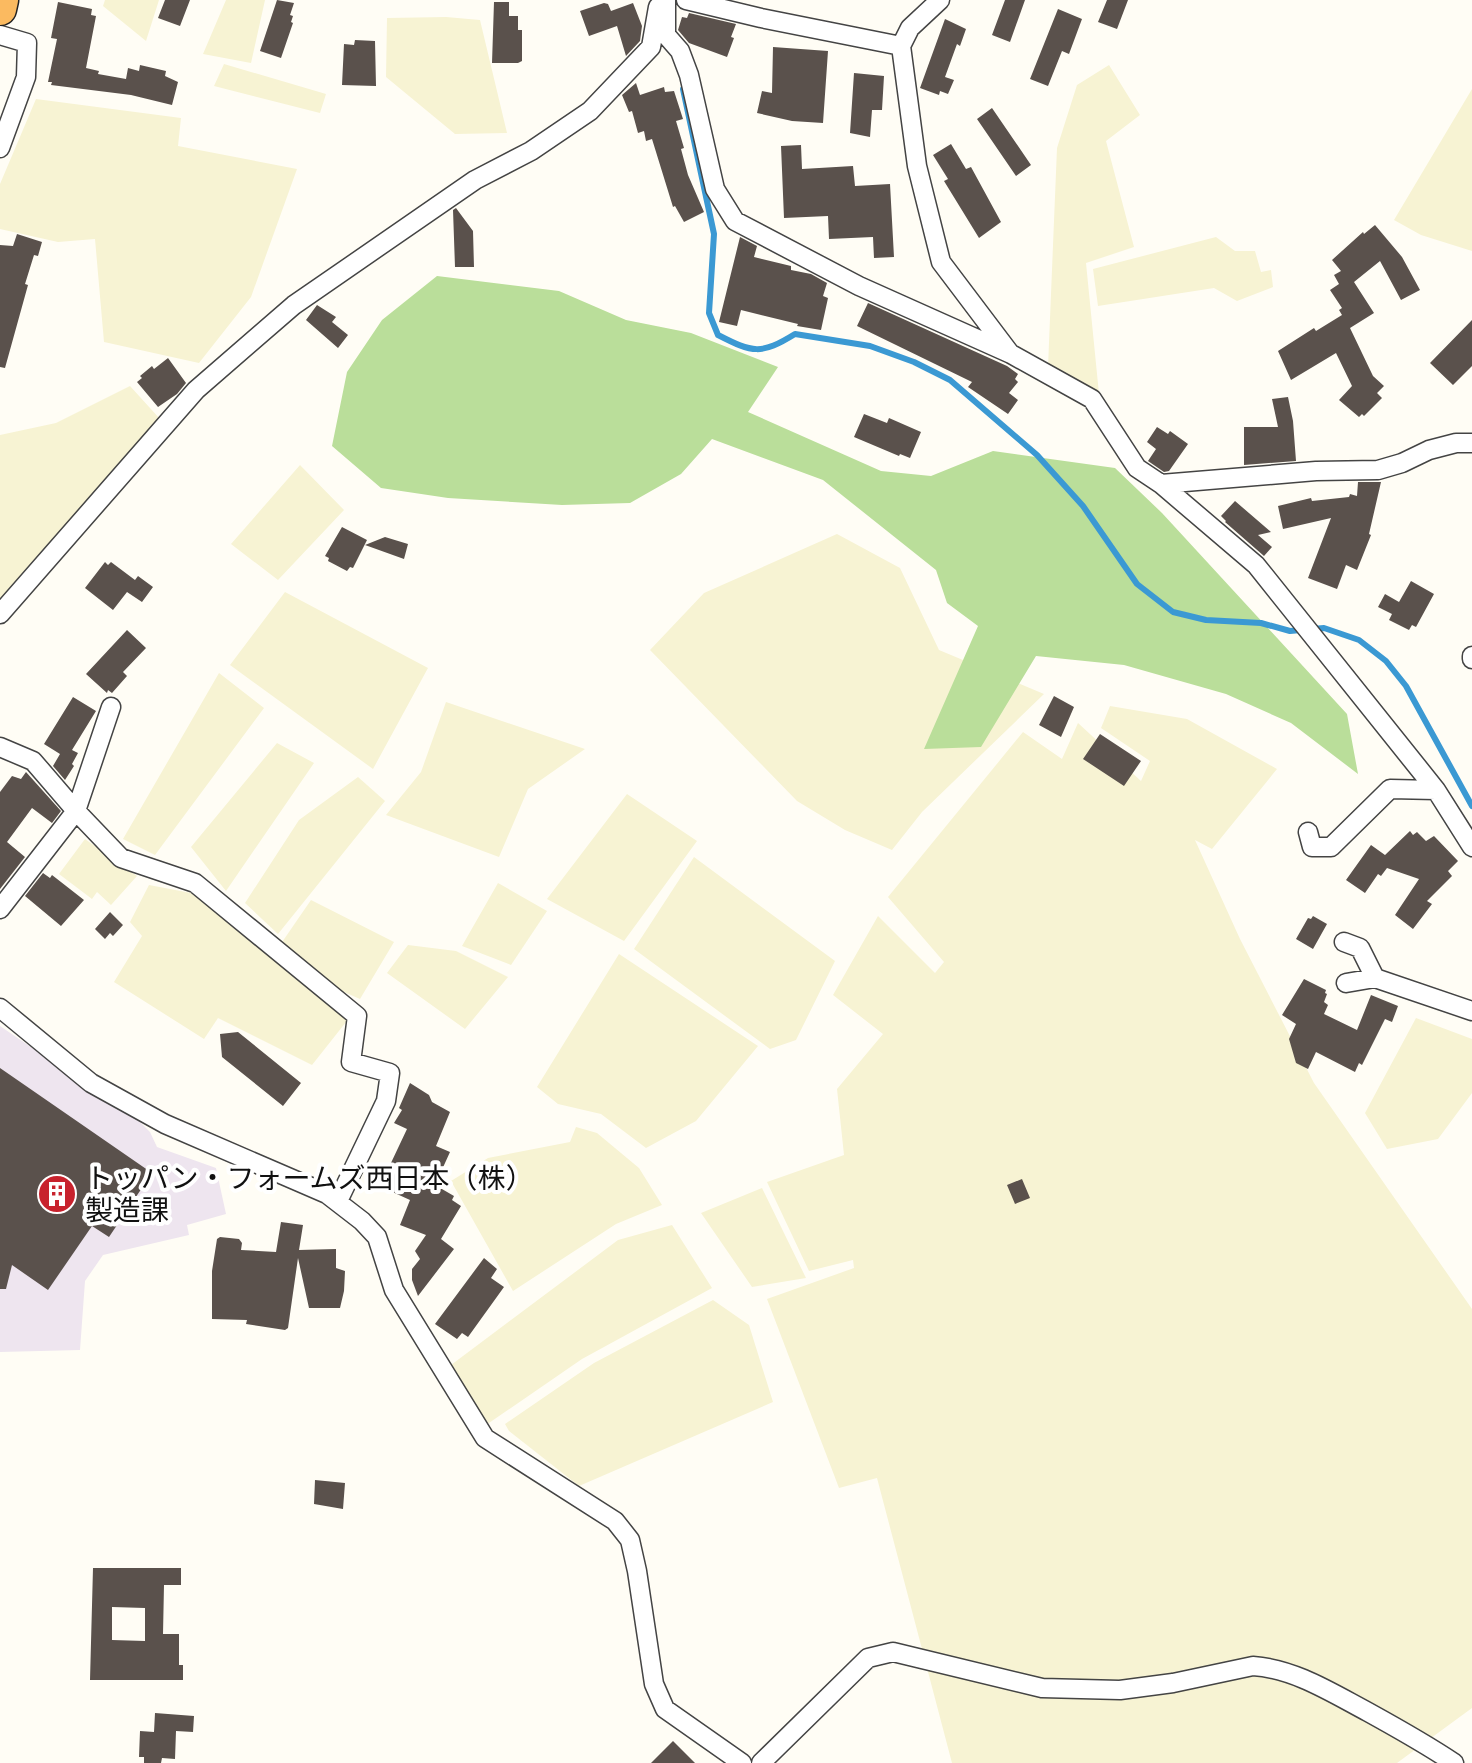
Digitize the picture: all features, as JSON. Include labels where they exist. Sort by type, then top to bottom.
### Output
[{"type":"highway","points":[[0,9],[2,0]]},
{"type":"street","points":[[0,614],[196,390],[294,305],[475,180],[531,151],[590,111],[651,47],[659,0]]},
{"type":"street","points":[[666,0],[666,35],[680,51],[689,75],[715,189],[735,221],[859,286],[1011,354],[1092,399],[1137,468],[1161,484],[1256,565],[1436,790],[1472,847]]},
{"type":"street","points":[[686,0],[901,46]]},
{"type":"street","points":[[940,0],[910,28],[901,46],[917,166],[941,262],[1011,354]]},
{"type":"street","points":[[0,35],[27,43],[26,77],[0,148]]},
{"type":"street","points":[[1161,484],[1316,471],[1378,470],[1429,450],[1456,443],[1472,443]]},
{"type":"street","points":[[0,909],[76,811],[111,707]]},
{"type":"street","points":[[0,747],[33,761],[121,858],[195,883],[357,1016],[351,1062],[390,1073],[386,1101],[338,1201]]},
{"type":"street","points":[[1308,832],[1312,847],[1331,847],[1390,789],[1436,790]]},
{"type":"street","points":[[1344,942],[1360,948],[1375,978],[1414,998],[1472,1011]]},
{"type":"street","points":[[1346,983],[1375,978]]},
{"type":"street","points":[[0,1008],[91,1083],[165,1124],[338,1201],[377,1237],[394,1290],[485,1438],[615,1521],[630,1540],[654,1684],[665,1709],[742,1763]]},
{"type":"street","points":[[761,1763],[868,1658],[893,1652],[1042,1688],[1120,1690],[1261,1666],[1307,1679],[1454,1763]]},
{"type":"shaded area","points":[[105,0],[159,0],[146,41],[103,6]]},
{"type":"shaded area","points":[[226,0],[265,0],[251,63],[203,54]]},
{"type":"shaded area","points":[[387,18],[480,20],[507,133],[455,134],[386,77]]},
{"type":"shaded area","points":[[224,64],[326,94],[320,113],[214,86]]},
{"type":"shaded area","points":[[1109,65],[1140,115],[1106,141],[1134,247],[1086,263],[1099,394],[1048,367],[1057,148],[1077,85]]},
{"type":"shaded area","points":[[1472,89],[1472,251],[1421,235],[1394,220]]},
{"type":"shaded area","points":[[36,99],[181,118],[178,146],[297,169],[251,297],[199,363],[104,342],[95,239],[58,242],[0,229],[0,184]]},
{"type":"shaded area","points":[[1216,237],[1235,251],[1255,251],[1261,272],[1271,270],[1273,287],[1237,301],[1214,288],[1098,306],[1093,269]]},
{"type":"shaded area","points":[[130,386],[160,419],[0,599],[0,435],[56,423]]},
{"type":"shaded area","points":[[300,465],[344,510],[278,580],[231,544]]},
{"type":"shaded area","points":[[837,534],[900,568],[939,650],[1044,694],[922,812],[892,850],[845,830],[797,801],[650,650],[704,593]]},
{"type":"shaded area","points":[[285,592],[428,668],[373,769],[230,665]]},
{"type":"shaded area","points":[[219,673],[264,708],[155,855],[123,839]]},
{"type":"shaded area","points":[[446,702],[585,749],[528,789],[499,857],[386,815],[421,772]]},
{"type":"shaded area","points":[[1110,706],[1187,719],[1277,769],[1212,849],[1195,840],[1240,939],[1314,1083],[1472,1309],[1472,1708],[1397,1763],[952,1763],[877,1478],[839,1488],[767,1299],[854,1268],[853,1260],[809,1271],[767,1182],[844,1155],[837,1089],[883,1034],[833,995],[878,916],[935,973],[944,962],[888,897],[1023,732],[1062,759],[1078,723],[1141,781],[1150,761],[1101,728]]},
{"type":"shaded area","points":[[277,743],[314,763],[226,891],[191,847]]},
{"type":"shaded area","points":[[358,777],[385,801],[278,934],[245,903],[299,820]]},
{"type":"shaded area","points":[[627,794],[697,841],[624,941],[547,899]]},
{"type":"shaded area","points":[[85,839],[137,876],[111,905],[97,892],[92,899],[59,874]]},
{"type":"shaded area","points":[[694,857],[835,961],[796,1040],[770,1049],[634,949]]},
{"type":"shaded area","points":[[498,883],[547,911],[511,965],[462,946]]},
{"type":"shaded area","points":[[149,885],[191,893],[350,1017],[312,1065],[218,1018],[204,1039],[114,982],[142,936],[130,922]]},
{"type":"shaded area","points":[[311,900],[394,942],[360,999],[312,978],[278,948]]},
{"type":"shaded area","points":[[408,945],[456,951],[508,977],[465,1029],[387,973]]},
{"type":"shaded area","points":[[619,954],[758,1046],[696,1121],[646,1148],[601,1114],[558,1104],[537,1087]]},
{"type":"shaded area","points":[[1416,1018],[1472,1039],[1472,1093],[1438,1139],[1387,1149],[1365,1113]]},
{"type":"shaded area","points":[[0,1026],[138,1120],[150,1132],[157,1147],[216,1168],[226,1214],[187,1225],[189,1235],[103,1255],[85,1281],[80,1350],[0,1352]]},
{"type":"shaded area","points":[[576,1127],[597,1133],[639,1168],[662,1205],[616,1224],[513,1291],[451,1181],[488,1158],[570,1142]]},
{"type":"shaded area","points":[[762,1188],[806,1278],[752,1287],[701,1213]]},
{"type":"shaded area","points":[[672,1225],[712,1288],[582,1359],[486,1425],[447,1368],[618,1240]]},
{"type":"shaded area","points":[[713,1300],[749,1325],[773,1402],[579,1486],[509,1431],[505,1424],[594,1363]]},
{"type":"green space","points":[[437,276],[559,291],[626,320],[691,333],[778,367],[748,412],[881,471],[931,476],[993,451],[1115,468],[1162,513],[1347,714],[1358,774],[1291,723],[1226,694],[1124,665],[1036,656],[981,747],[924,749],[978,626],[947,603],[936,570],[823,480],[712,439],[681,474],[630,503],[562,505],[448,498],[381,488],[332,446],[347,372],[382,320]]},
{"type":"building","points":[[165,0],[190,0],[180,26],[158,18]]},
{"type":"building","points":[[277,0],[294,3],[290,15],[293,16],[293,23],[281,58],[260,51]]},
{"type":"building","points":[[1005,0],[1025,0],[1010,42],[992,35]]},
{"type":"building","points":[[1107,0],[1128,0],[1117,29],[1098,22]]},
{"type":"building","points":[[58,2],[92,9],[91,15],[96,16],[86,68],[99,71],[98,74],[126,79],[128,68],[139,71],[140,65],[166,71],[165,76],[178,82],[172,105],[131,95],[51,85],[52,82],[48,82],[57,39],[51,38]]},
{"type":"building","points":[[494,2],[509,2],[509,16],[518,16],[518,30],[522,30],[522,61],[518,63],[492,63]]},
{"type":"building","points":[[604,3],[611,11],[633,3],[642,26],[640,41],[626,56],[617,26],[589,36],[580,11]]},
{"type":"building","points":[[1058,9],[1082,19],[1069,54],[1062,51],[1048,86],[1030,79]]},
{"type":"building","points":[[689,13],[736,24],[727,57],[689,43],[678,30],[682,17],[687,18]]},
{"type":"building","points":[[945,19],[966,29],[945,77],[954,80],[948,94],[940,91],[939,95],[920,88]]},
{"type":"building","points":[[355,40],[375,41],[376,86],[342,85],[344,44],[354,45]]},
{"type":"building","points":[[773,47],[828,51],[823,123],[792,121],[757,113],[762,91],[772,93]]},
{"type":"building","points":[[854,73],[884,76],[882,110],[872,110],[870,137],[850,133]]},
{"type":"building","points":[[636,83],[640,95],[664,87],[665,92],[674,91],[683,119],[676,121],[684,148],[681,149],[704,212],[684,222],[673,207],[652,139],[646,141],[644,131],[638,133],[632,111],[629,112],[622,95]]},
{"type":"building","points":[[992,108],[1031,165],[1016,176],[977,119]]},
{"type":"building","points":[[951,144],[966,169],[971,167],[1001,222],[979,238],[944,181],[948,179],[933,155]]},
{"type":"building","points":[[801,145],[802,169],[853,166],[855,186],[890,184],[894,257],[874,258],[873,237],[829,239],[828,216],[784,218],[781,146]]},
{"type":"building","points":[[456,208],[473,231],[474,267],[455,267],[453,210]]},
{"type":"building","points":[[1375,225],[1402,257],[1420,290],[1401,300],[1380,261],[1354,282],[1374,313],[1350,328],[1373,376],[1384,386],[1377,393],[1382,398],[1364,416],[1359,417],[1339,400],[1352,386],[1336,353],[1291,380],[1278,351],[1342,315],[1339,310],[1342,308],[1330,290],[1339,284],[1334,275],[1341,271],[1332,260]]},
{"type":"building","points":[[17,234],[42,242],[38,256],[34,255],[25,284],[28,285],[5,368],[0,367],[0,245],[13,246]]},
{"type":"building","points":[[740,237],[757,246],[754,257],[791,266],[791,270],[811,274],[827,283],[823,296],[828,298],[821,330],[741,310],[737,326],[719,322]]},
{"type":"building","points":[[868,303],[1007,366],[1018,374],[1015,379],[1018,382],[1009,393],[1018,400],[1008,414],[968,387],[972,382],[857,326]]},
{"type":"building","points":[[317,305],[336,317],[332,322],[348,335],[338,348],[306,320]]},
{"type":"building","points":[[1472,320],[1472,366],[1453,385],[1430,363]]},
{"type":"building","points":[[168,358],[186,383],[177,394],[158,407],[137,382],[152,366],[154,369]]},
{"type":"building","points":[[1288,397],[1296,461],[1244,465],[1244,427],[1278,427],[1272,399]]},
{"type":"building","points":[[864,414],[887,423],[889,418],[921,432],[910,458],[854,437]]},
{"type":"building","points":[[1157,427],[1168,434],[1170,431],[1188,444],[1169,471],[1164,472],[1148,461],[1156,449],[1147,442]]},
{"type":"building","points":[[1358,482],[1381,482],[1371,535],[1357,570],[1346,565],[1337,589],[1308,578],[1331,518],[1283,529],[1278,506],[1311,498],[1312,501],[1349,497],[1350,494],[1357,496]]},
{"type":"building","points":[[1235,501],[1271,532],[1258,535],[1272,547],[1264,556],[1221,516]]},
{"type":"building","points":[[342,527],[367,540],[353,568],[347,571],[328,561],[329,558],[325,556]]},
{"type":"building","points":[[385,537],[408,544],[404,559],[365,545]]},
{"type":"building","points":[[105,562],[108,565],[111,562],[135,580],[138,576],[153,587],[142,602],[127,592],[113,610],[85,588]]},
{"type":"building","points":[[1411,581],[1434,594],[1416,627],[1412,625],[1409,630],[1389,620],[1392,614],[1378,607],[1385,594],[1399,602]]},
{"type":"building","points":[[127,630],[146,648],[123,672],[127,676],[112,693],[108,690],[107,693],[86,674]]},
{"type":"building","points":[[1054,696],[1074,707],[1061,737],[1039,725]]},
{"type":"building","points":[[73,697],[96,711],[72,750],[78,753],[65,780],[53,766],[60,754],[44,744]]},
{"type":"building","points":[[1100,734],[1141,761],[1124,786],[1083,759]]},
{"type":"building","points":[[26,772],[61,811],[52,823],[32,808],[7,842],[25,857],[0,889],[0,792],[12,776],[21,779]]},
{"type":"building","points":[[1410,831],[1413,835],[1417,832],[1426,841],[1434,836],[1458,861],[1448,871],[1452,876],[1427,901],[1432,904],[1413,929],[1395,915],[1419,879],[1387,868],[1381,876],[1378,874],[1365,893],[1346,880],[1371,845],[1385,855]]},
{"type":"building","points":[[43,873],[50,878],[52,875],[84,900],[61,926],[25,896]]},
{"type":"building","points":[[110,912],[123,925],[113,936],[110,933],[105,939],[95,929]]},
{"type":"building","points":[[1313,916],[1327,924],[1313,949],[1296,939],[1308,918]]},
{"type":"building","points":[[1304,979],[1326,990],[1324,1002],[1328,1005],[1324,1014],[1357,1030],[1371,995],[1398,1006],[1392,1022],[1385,1019],[1362,1065],[1359,1063],[1355,1072],[1316,1052],[1308,1069],[1296,1063],[1289,1039],[1296,1024],[1282,1015]]},
{"type":"building","points":[[238,1032],[301,1083],[283,1106],[222,1057],[220,1034]]},
{"type":"building","name":"トッパン・フォームズ西日本（株） 製造課","points":[[0,1068],[152,1173],[109,1237],[92,1226],[48,1290],[12,1265],[6,1289],[0,1289]]},
{"type":"building","points":[[410,1083],[429,1095],[432,1102],[450,1112],[436,1146],[450,1152],[435,1185],[454,1196],[452,1200],[461,1206],[441,1239],[454,1249],[418,1296],[412,1269],[420,1259],[415,1251],[426,1235],[400,1225],[410,1200],[388,1190],[397,1168],[390,1165],[407,1129],[394,1123],[402,1110],[399,1108]]},
{"type":"building","points":[[1022,1179],[1030,1198],[1015,1204],[1007,1185]]},
{"type":"building","points":[[281,1222],[303,1225],[299,1250],[336,1249],[336,1268],[345,1271],[340,1308],[309,1308],[298,1258],[288,1328],[246,1324],[247,1320],[212,1319],[212,1271],[217,1239],[239,1239],[241,1250],[276,1252]]},
{"type":"building","points":[[484,1258],[497,1269],[491,1278],[504,1287],[468,1337],[462,1333],[457,1339],[435,1324]]},
{"type":"building","points":[[315,1480],[345,1483],[343,1509],[314,1504]]},
{"type":"building","points":[[93,1568],[181,1568],[181,1585],[164,1585],[163,1634],[179,1634],[179,1665],[183,1665],[183,1680],[90,1680]],"holes":[[[112,1607],[145,1608],[145,1641],[112,1640]]]},
{"type":"building","points":[[155,1713],[194,1716],[193,1732],[176,1731],[175,1759],[162,1758],[161,1763],[144,1763],[144,1757],[139,1757],[140,1731],[154,1732]]},
{"type":"building","points":[[673,1741],[695,1763],[651,1763]]},
{"type":"waterway","points":[[683,89],[714,234],[709,313],[718,335],[757,349],[774,346],[795,334],[870,346],[914,362],[950,380],[1037,455],[1083,506],[1137,584],[1173,612],[1206,620],[1261,623],[1290,631],[1324,628],[1359,640],[1386,661],[1406,686],[1472,806]]},
{"type":"place","name":"トッパン・フォームズ西日本（株） 製造課","points":[[57,1194]]}]
